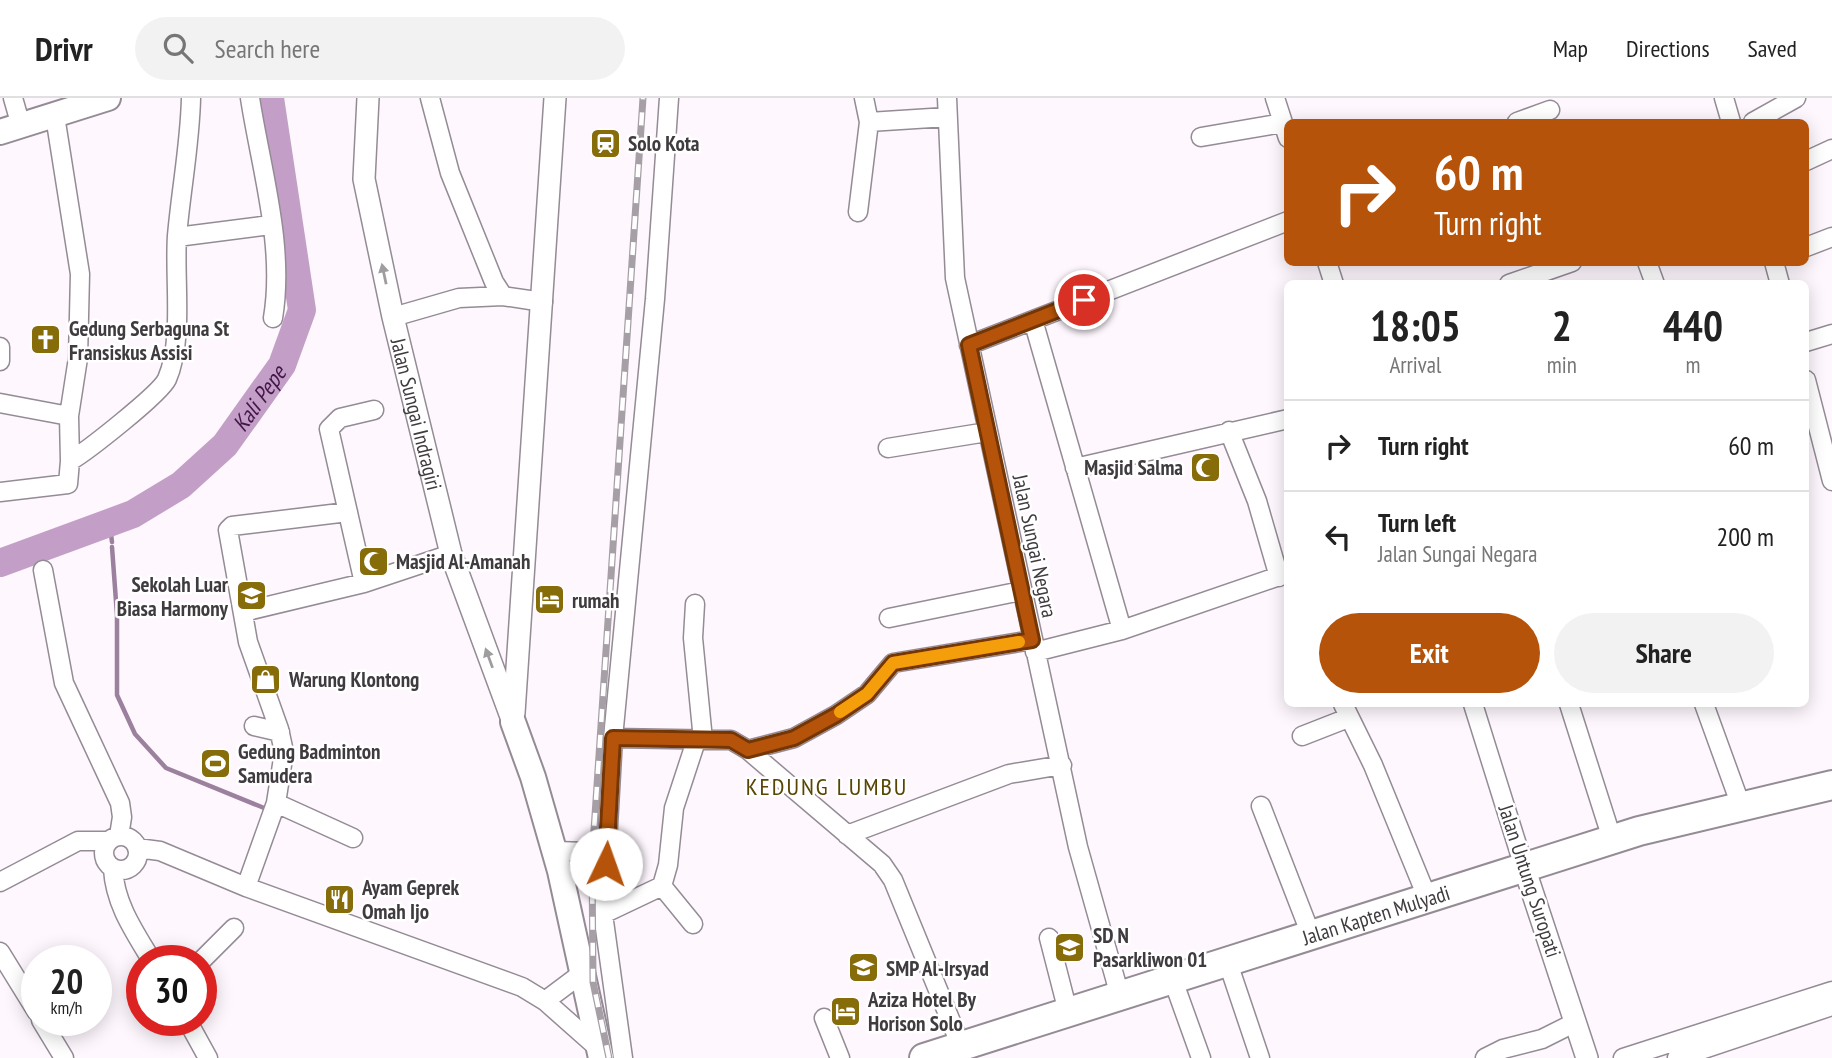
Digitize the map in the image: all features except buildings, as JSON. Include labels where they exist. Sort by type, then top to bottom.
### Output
[{"type":"main road","points":[[11,129],[108,98]]},
{"type":"main road","points":[[513,722],[555,851],[599,1053]]},
{"type":"main road","name":"Jalan Kapten Mulyadi","points":[[941,1054],[1612,839],[1832,785]]},
{"type":"street","points":[[11,129],[13,98]]},
{"type":"street","points":[[70,461],[90,449],[121,420],[153,397],[165,382],[176,330],[177,237],[191,98]]},
{"type":"street","points":[[250,98],[271,225],[277,293],[273,318]]},
{"type":"street","name":"Jalan Sungai Indragiri","points":[[368,98],[364,179],[393,317],[451,554],[513,722]]},
{"type":"street","points":[[430,98],[450,173],[486,263],[503,296]]},
{"type":"street","points":[[513,722],[555,98]]},
{"type":"street","points":[[623,1058],[603,914],[613,738],[654,299],[669,98]]},
{"type":"street","points":[[858,212],[869,122],[864,98]]},
{"type":"street","name":"Jalan Sungai Negara","points":[[947,98],[954,267],[969,345],[1086,879],[1120,996]]},
{"type":"street","points":[[1275,98],[1284,124]]},
{"type":"street","points":[[1724,98],[1730,119]]},
{"type":"street","points":[[1758,119],[1796,98]]},
{"type":"street","points":[[1526,119],[1552,110]]},
{"type":"street","points":[[0,492],[68,484],[69,416],[78,358],[80,274],[55,116]]},
{"type":"street","points":[[869,122],[947,117]]},
{"type":"street","points":[[1201,137],[1284,130]]},
{"type":"street","points":[[1809,160],[1832,149]]},
{"type":"street","points":[[969,345],[1284,223]]},
{"type":"street","points":[[177,237],[271,225]]},
{"type":"street","points":[[1809,246],[1832,237]]},
{"type":"street","points":[[1523,280],[1550,272]]},
{"type":"street","points":[[393,317],[459,298],[503,296],[543,302]]},
{"type":"street","points":[[1032,320],[1122,630]]},
{"type":"street","points":[[1809,341],[1832,334]]},
{"type":"street","points":[[0,347],[0,361]]},
{"type":"street","points":[[1809,394],[1820,444],[1832,481]]},
{"type":"street","points":[[0,403],[69,416]]},
{"type":"street","points":[[364,583],[330,425],[340,418],[374,410]]},
{"type":"street","points":[[1075,468],[1284,420]]},
{"type":"street","points":[[748,750],[794,738],[828,719],[867,694],[893,663],[1034,646],[1122,630],[1284,575],[1229,431]]},
{"type":"street","points":[[888,448],[987,432]]},
{"type":"street","points":[[246,887],[276,803],[284,752],[280,732],[257,671],[243,612],[230,527],[348,512]]},
{"type":"street","points":[[243,612],[364,583],[451,554]]},
{"type":"street","points":[[43,570],[64,683],[120,803],[122,817],[103,856],[113,869],[114,890],[142,945]]},
{"type":"street","points":[[888,618],[1021,591]]},
{"type":"street","points":[[603,914],[662,886],[668,865],[674,808],[699,741],[693,638],[695,604]]},
{"type":"street","name":"Jalan Untung Suropati","points":[[1474,707],[1587,1058]]},
{"type":"street","points":[[1570,707],[1612,839]]},
{"type":"street","points":[[1705,707],[1741,806]]},
{"type":"street","points":[[1303,736],[1346,711],[1373,765],[1427,897]]},
{"type":"street","points":[[254,726],[280,732]]},
{"type":"street","points":[[613,738],[731,740],[748,750],[882,864],[893,880],[941,1054]]},
{"type":"street","points":[[847,835],[1009,774],[1062,765]]},
{"type":"street","points":[[276,803],[353,838]]},
{"type":"street","points":[[1261,806],[1311,935]]},
{"type":"street","points":[[0,882],[78,841],[129,838],[137,848],[137,859],[130,868],[113,869]]},
{"type":"street","points":[[137,848],[160,851],[246,887],[523,987],[545,1001],[599,1053]]},
{"type":"street","points":[[555,851],[588,852]]},
{"type":"street","points":[[662,886],[693,924]]},
{"type":"street","points":[[217,945],[234,928]]},
{"type":"street","points":[[1049,938],[1068,1012]]},
{"type":"street","points":[[0,952],[21,987]]},
{"type":"street","points":[[1228,963],[1260,1058]]},
{"type":"street","points":[[545,1001],[562,991],[581,974]]},
{"type":"street","points":[[1173,980],[1201,1058]]},
{"type":"street","points":[[1623,1058],[1832,991]]},
{"type":"street","points":[[1677,1058],[1832,1006]]},
{"type":"street","points":[[824,1018],[840,1058]]},
{"type":"street","points":[[1485,1058],[1503,1049],[1542,1039],[1576,1022]]},
{"type":"street","points":[[51,1036],[64,1058]]},
{"type":"street","points":[[196,1036],[208,1058]]},
{"type":"waterway","name":"Kali Pepe","points":[[0,563],[133,514],[181,485],[225,445],[282,365],[302,310],[270,98]]},
{"type":"waterway","name":"Kali Pepe","points":[[112,542],[110,526],[133,514]]},
{"type":"waterway","points":[[112,547],[117,615],[117,695],[135,734],[166,768],[269,810]]},
{"type":"railway","points":[[609,1058],[593,982],[592,860],[643,98]]},
{"type":"slow traffic","points":[[840,712],[867,694],[893,663],[1019,642]]},
{"type":"place","name":"Solo Kota","points":[[605,143]]},
{"type":"place","name":"Gedung Serbaguna St Fransiskus Assisi","points":[[46,340]]},
{"type":"place","name":"Masjid Salma","points":[[1206,467]]},
{"type":"place","name":"Masjid Al-Amanah","points":[[373,561]]},
{"type":"place","name":"Sekolah Luar Biasa Harmony","points":[[251,596]]},
{"type":"place","name":"rumah","points":[[549,600]]},
{"type":"place","name":"Warung Klontong","points":[[266,679]]},
{"type":"place","name":"Gedung Badminton Samudera","points":[[215,763]]},
{"type":"place","name":"Ayam Geprek Omah Ijo","points":[[339,899]]},
{"type":"place","name":"SD N Pasarkliwon 01","points":[[1070,947]]},
{"type":"place","name":"SMP Al-Irsyad","points":[[863,968]]},
{"type":"place","name":"Aziza Hotel By Horison Solo","points":[[845,1011]]},
{"type":"district","name":"KEDUNG LUMBU","points":[[827,786]]},
{"type":"route","points":[[606,864],[613,738],[731,740],[748,750],[794,738],[836,715],[867,694],[893,663],[1032,640],[969,345],[1084,300]]}]
